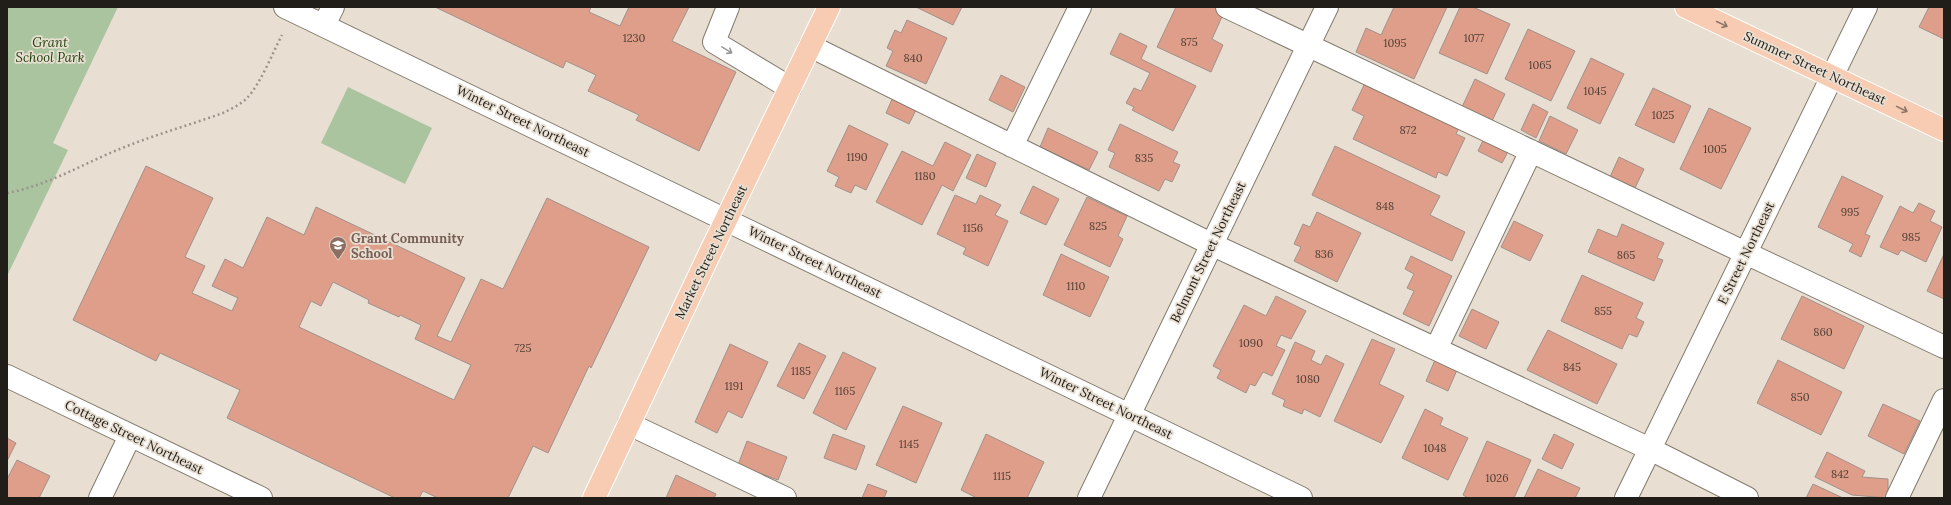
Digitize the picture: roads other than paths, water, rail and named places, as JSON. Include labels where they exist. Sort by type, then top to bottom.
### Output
[{"type":"main road","name":"Market Street Northeast","points":[[594,498],[708,257],[829,7]]},
{"type":"main road","name":"Summer Street Northeast","points":[[1686,7],[1944,130]]},
{"type":"street","points":[[728,7],[714,42],[790,88]]},
{"type":"street","points":[[1012,146],[1080,7]]},
{"type":"street","points":[[1227,7],[1308,47],[1746,252],[1944,347]]},
{"type":"street","name":"Belmont Street Northeast","points":[[1089,498],[1327,7]]},
{"type":"street","name":"E Street Northeast","points":[[1626,498],[1866,7]]},
{"type":"street","name":"Winter Street Northeast","points":[[289,9],[328,16],[727,220],[1301,498]]},
{"type":"street","points":[[810,46],[1212,244],[1650,449],[1747,498]]},
{"type":"street","points":[[1436,349],[1531,151]]},
{"type":"street","name":"Cottage Street Northeast","points":[[7,376],[261,498]]},
{"type":"street","points":[[1897,498],[1944,400]]},
{"type":"street","points":[[629,424],[785,498]]},
{"type":"street","points":[[100,498],[130,436]]},
{"type":"place","name":"Grant Community School","points":[[338,260]]},
{"type":"park label","name":"Grant School Park","points":[[50,50]]}]
